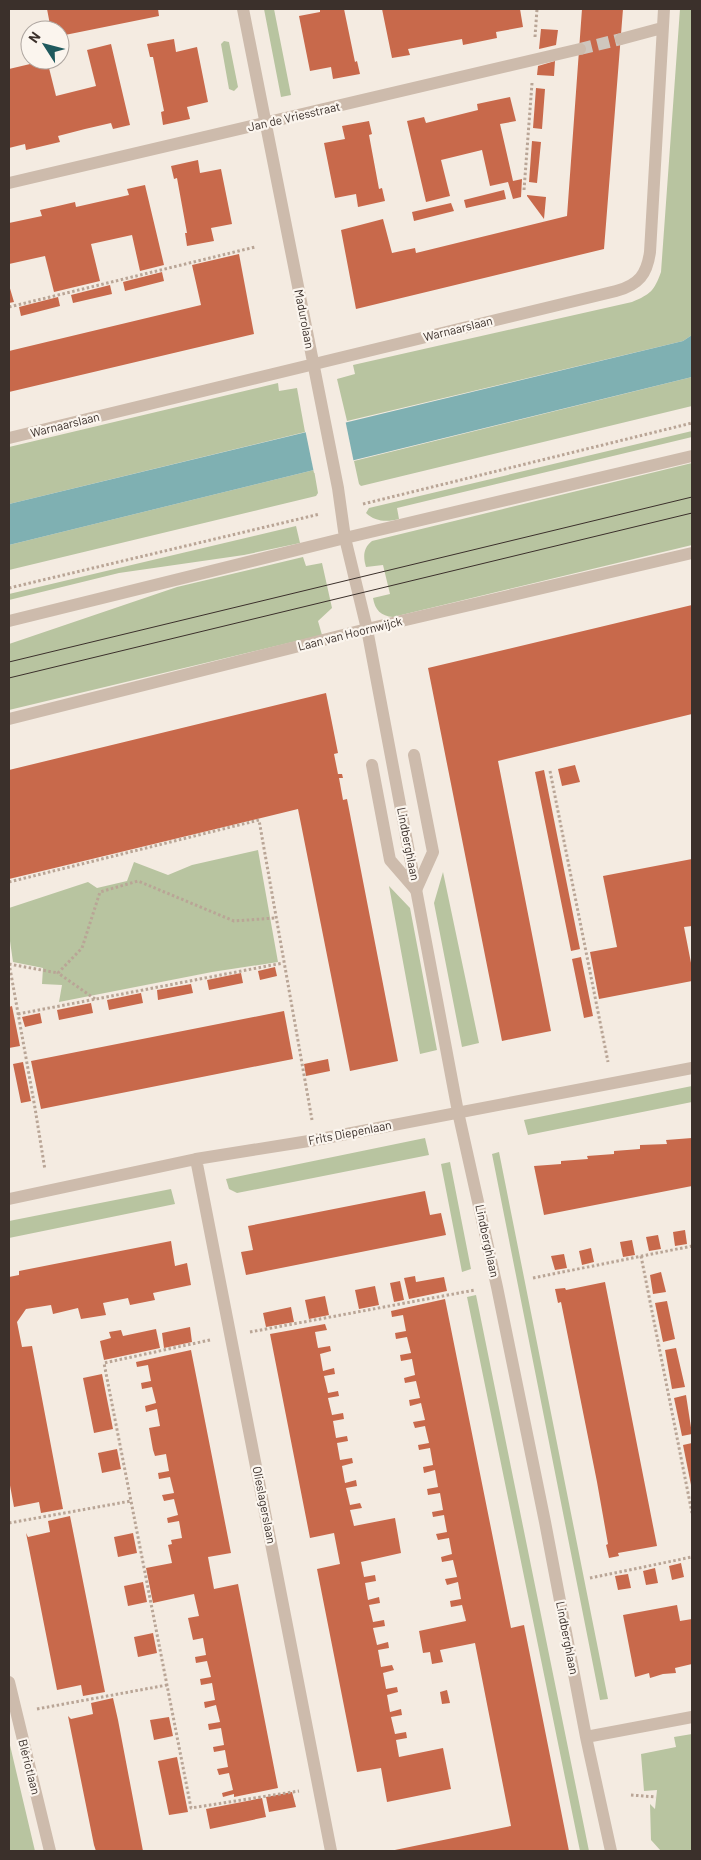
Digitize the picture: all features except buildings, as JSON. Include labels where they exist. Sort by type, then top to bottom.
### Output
[{"type":"street","name":"Madurolaan","points":[[243,9],[338,488],[345,538],[367,629]]},
{"type":"street","name":"Warnaarslaan","points":[[9,438],[626,289],[641,279],[648,263],[650,252],[664,9]]},
{"type":"street","points":[[621,39],[662,28]]},
{"type":"street","name":"Jan de Vriesstraat","points":[[9,183],[580,49]]},
{"type":"street","points":[[9,621],[345,538],[692,456]]},
{"type":"street","name":"Laan van Hoornwijck","points":[[9,719],[367,629],[692,553]]},
{"type":"street","name":"Lindberghlaan","points":[[367,629],[458,1112],[545,1522],[586,1737],[611,1851]]},
{"type":"street","points":[[372,765],[390,860],[416,890],[433,852],[414,756]]},
{"type":"street","name":"Frits Diepenlaan","points":[[9,1199],[196,1159],[316,1140],[692,1068]]},
{"type":"street","name":"Olieslagerslaan","points":[[196,1159],[331,1851]]},
{"type":"street","name":"Blériotlaan","points":[[9,1682],[50,1851]]},
{"type":"street","points":[[586,1737],[692,1717]]},
{"type":"path","points":[[524,190],[537,9]]},
{"type":"path","points":[[9,307],[255,247]]},
{"type":"path","points":[[550,771],[612,1083]]},
{"type":"path","points":[[9,882],[259,820],[316,1140]]},
{"type":"path","points":[[58,973],[82,948],[100,892],[138,881],[234,921],[275,918]]},
{"type":"path","points":[[18,1014],[283,962]]},
{"type":"path","points":[[48,1191],[36,1108],[9,964],[58,973],[95,999]]},
{"type":"path","points":[[533,1278],[692,1246]]},
{"type":"path","points":[[642,1256],[692,1513]]},
{"type":"path","points":[[319,1787],[191,1808],[104,1363],[230,1336],[496,1286]]},
{"type":"path","points":[[9,1523],[131,1501]]},
{"type":"path","points":[[590,1578],[692,1557]]},
{"type":"path","points":[[16,1713],[167,1685]]},
{"type":"path","points":[[632,1795],[656,1797]]},
{"type":"green space","points":[[264,9],[274,9],[291,95],[281,97]]},
{"type":"green space","points":[[680,9],[692,9],[692,335],[683,341],[347,421],[337,379],[355,374],[353,365],[632,302],[644,297],[654,288],[661,272]]},
{"type":"green space","points":[[224,41],[229,42],[238,87],[234,91],[229,89],[221,44]]},
{"type":"green space","points":[[692,377],[692,406],[361,486],[359,484],[354,461]]},
{"type":"green space","points":[[278,383],[279,391],[297,388],[305,432],[9,504],[9,447]]},
{"type":"green space","points":[[692,431],[692,437],[397,508],[399,519],[382,520],[373,518],[366,513],[369,508]]},
{"type":"green space","points":[[692,463],[692,545],[393,617],[382,614],[375,606],[373,598],[390,594],[383,565],[366,567],[364,553],[372,541]]},
{"type":"green space","points":[[314,470],[318,493],[316,496],[9,570],[9,545]]},
{"type":"green space","points":[[296,526],[300,543],[244,555],[119,573],[9,600],[9,594]]},
{"type":"green space","points":[[303,557],[306,566],[322,563],[332,608],[318,621],[322,635],[9,710],[9,644],[177,587]]},
{"type":"green space","points":[[258,850],[278,962],[212,972],[59,1002],[62,985],[42,984],[43,968],[13,962],[9,934],[9,908],[88,882],[97,888],[127,881],[134,862],[168,875],[192,865]]},
{"type":"green space","points":[[443,872],[479,1043],[462,1047],[434,903]]},
{"type":"green space","points":[[389,886],[410,908],[437,1050],[420,1054]]},
{"type":"green space","points":[[692,1086],[692,1102],[528,1135],[524,1120]]},
{"type":"green space","points":[[425,1138],[429,1155],[237,1193],[229,1189],[226,1179]]},
{"type":"green space","points":[[499,1152],[608,1699],[600,1700],[492,1154]]},
{"type":"green space","points":[[450,1162],[471,1269],[462,1272],[441,1164]]},
{"type":"green space","points":[[171,1189],[175,1204],[9,1238],[9,1221]]},
{"type":"green space","points":[[476,1295],[589,1851],[580,1851],[467,1297]]},
{"type":"green space","points":[[692,1734],[692,1851],[661,1851],[651,1840],[650,1804],[655,1809],[657,1790],[644,1791],[641,1754],[676,1747],[674,1737]]},
{"type":"green space","points":[[9,1741],[35,1851],[9,1851]]},
{"type":"water","points":[[692,335],[692,377],[9,545],[9,504],[683,341]]},
{"type":"pier","points":[[345,419],[354,463],[314,473],[305,429]]},
{"type":"tunnel","points":[[580,49],[621,39]]},
{"type":"tram line","points":[[9,662],[692,497]]},
{"type":"tram line","points":[[9,678],[692,513]]}]
